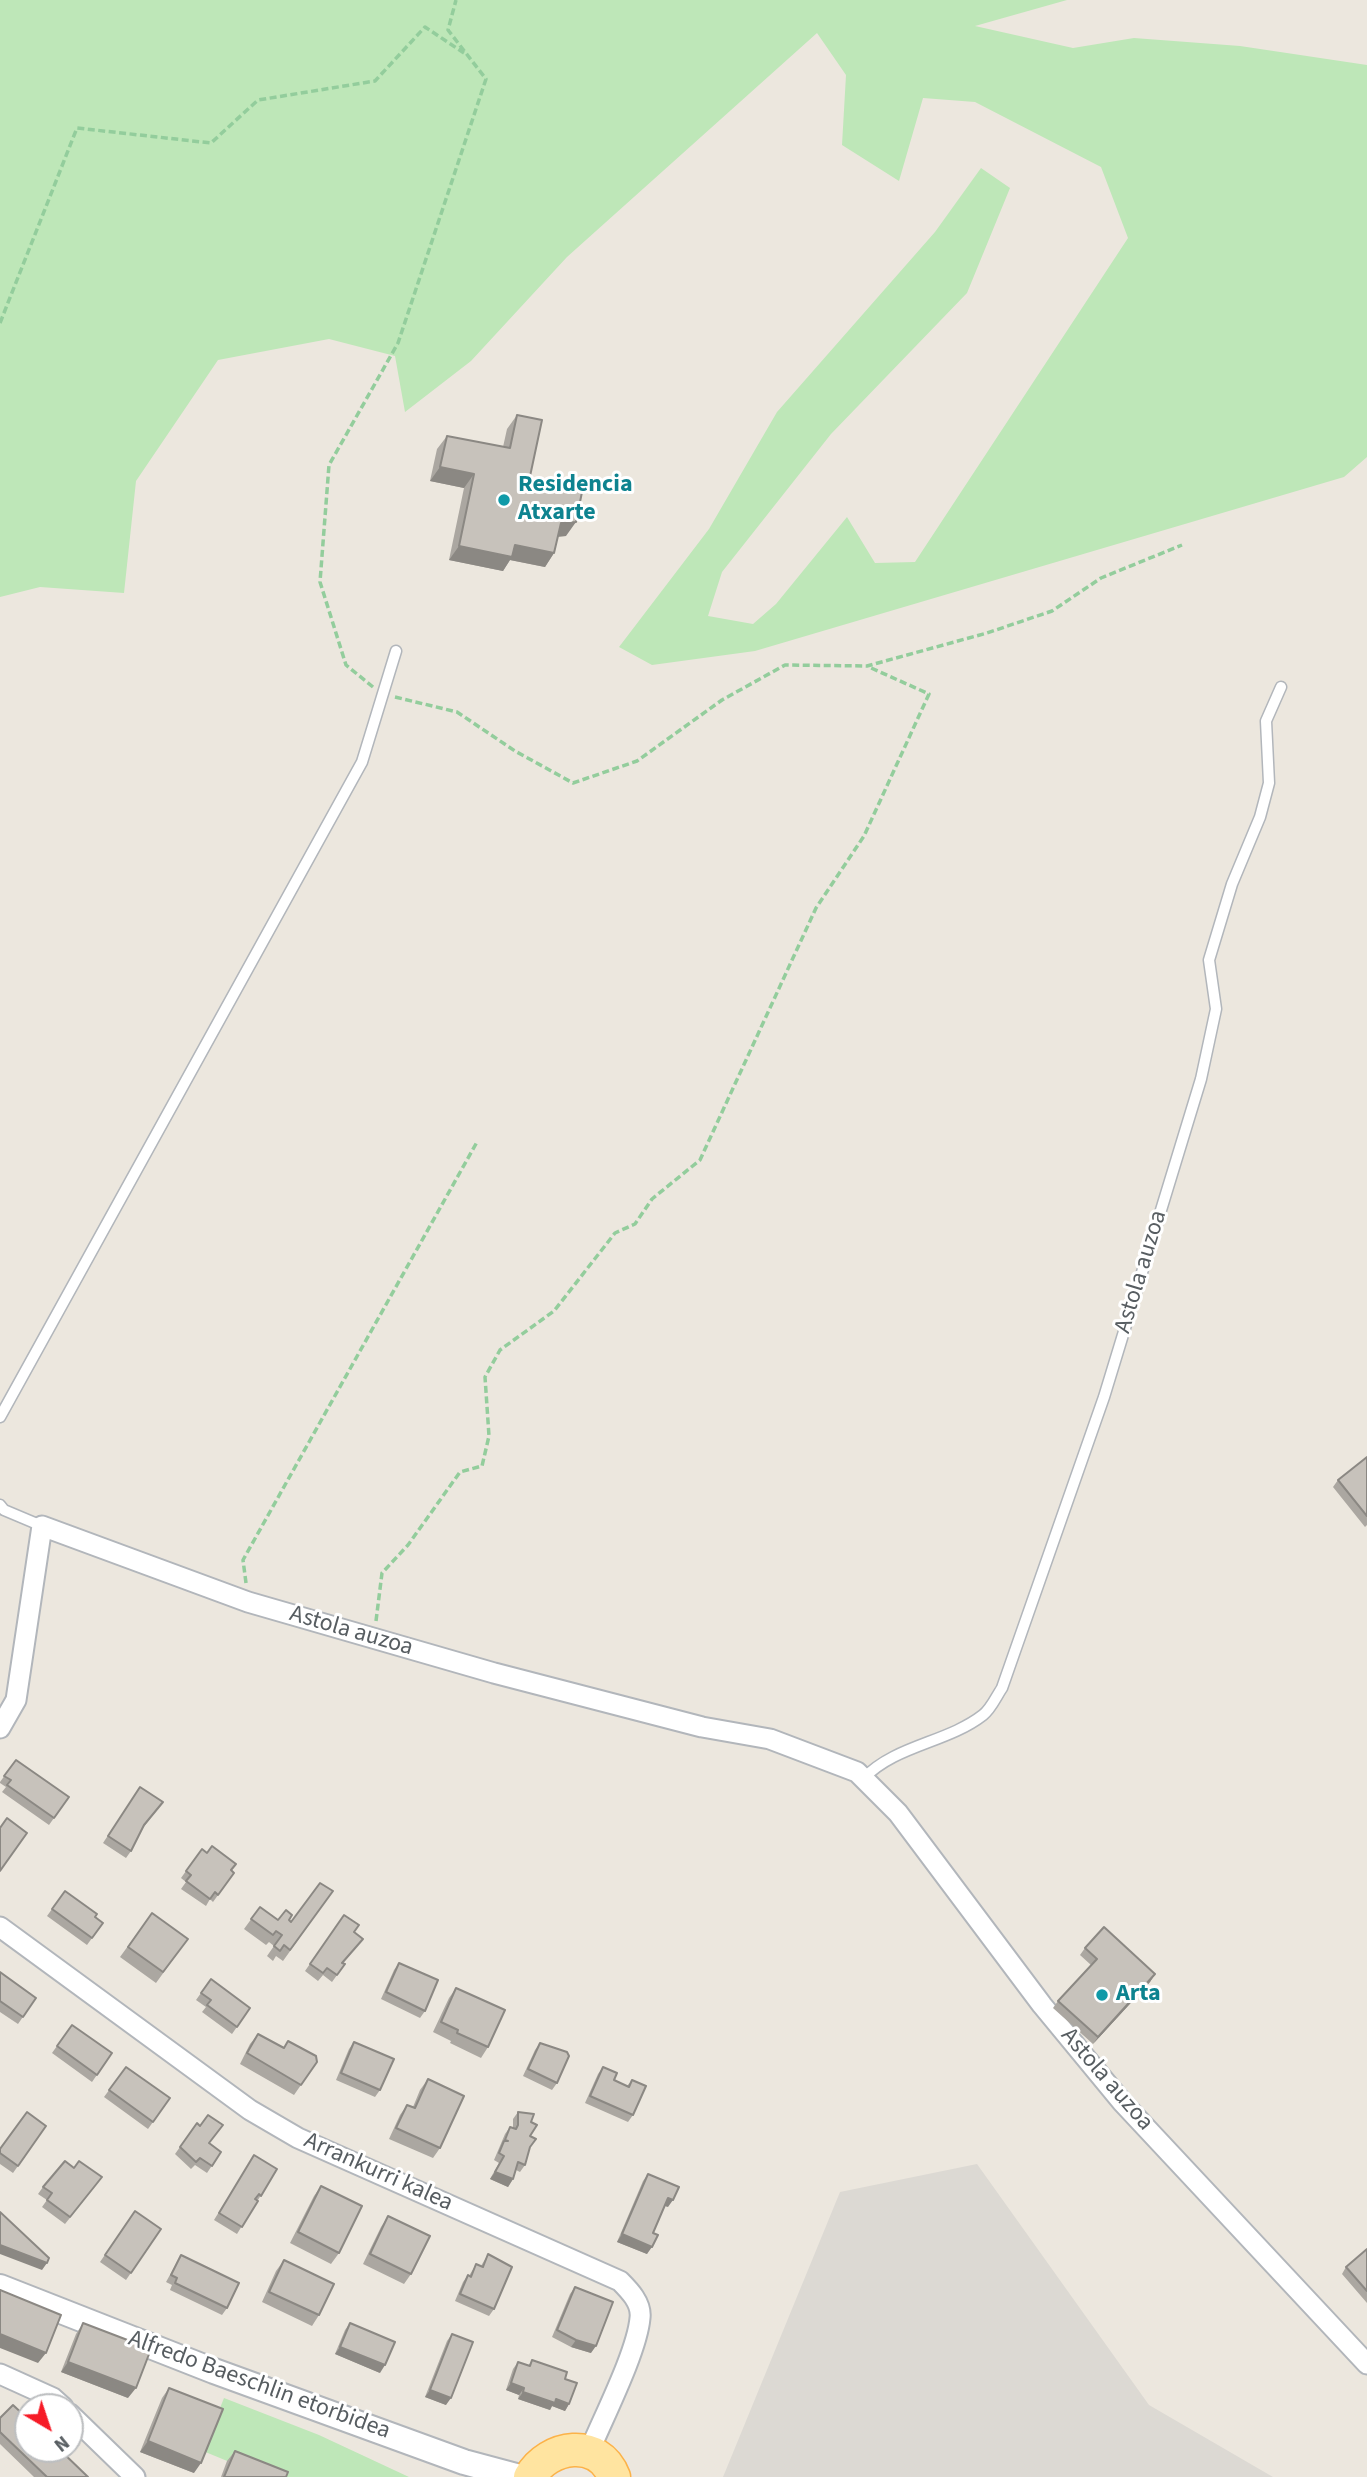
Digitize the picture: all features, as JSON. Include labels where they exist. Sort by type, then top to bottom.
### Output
[{"type":"main road","points":[[530,2477],[547,2456],[560,2451],[589,2452],[602,2460],[614,2477]]},
{"type":"street","name":"Astola auzoa","points":[[42,1526],[248,1602],[702,1727],[771,1739],[857,1772],[898,1813],[1042,2005],[1122,2102],[1367,2364]]},
{"type":"street","points":[[0,1728],[16,1700],[42,1526]]},
{"type":"street","name":"Arrankurri kalea","points":[[0,1927],[250,2110],[298,2138],[620,2281],[634,2296],[641,2316],[589,2452]]},
{"type":"street","name":"Alfredo Baeschlin etorbidea","points":[[0,2287],[289,2399],[464,2462],[520,2477]]},
{"type":"street","points":[[0,2374],[42,2393]]},
{"type":"street","points":[[84,2428],[135,2477]]},
{"type":"lane","points":[[0,1417],[362,762],[396,651]]},
{"type":"lane","name":"Astola auzoa","points":[[863,1779],[872,1770],[913,1748],[957,1731],[985,1714],[1002,1688],[1104,1397],[1201,1079],[1216,1009],[1209,960],[1232,884],[1260,817],[1269,783],[1266,721],[1281,687]]},
{"type":"lane","points":[[0,1505],[4,1510],[42,1526]]},
{"type":"path","points":[[456,0],[448,30],[486,79],[398,343],[329,465],[320,582],[346,665],[382,694],[457,712],[515,751],[573,783],[637,761],[722,700],[785,665],[867,666],[987,633],[1052,611],[1101,578],[1182,545]]},
{"type":"path","points":[[0,323],[77,128],[211,143],[258,100],[375,81],[425,27],[468,56]]},
{"type":"path","points":[[379,1640],[375,1617],[382,1573],[408,1545],[460,1472],[482,1466],[489,1436],[485,1377],[500,1350],[554,1311],[615,1233],[635,1224],[652,1199],[700,1160],[816,908],[864,836],[929,694],[867,666]]},
{"type":"path","points":[[248,1602],[243,1560],[477,1142]]},
{"type":"shaded area","points":[[977,2164],[1149,2405],[1273,2477],[723,2477],[840,2192]]},
{"type":"green space","points":[[0,0],[1067,0],[975,26],[1073,48],[1134,38],[1240,46],[1367,65],[1367,457],[1344,477],[755,651],[652,665],[619,647],[709,529],[777,412],[935,232],[981,168],[1010,188],[967,293],[831,434],[722,572],[708,616],[753,624],[776,604],[847,517],[875,563],[915,562],[1128,238],[1101,167],[975,102],[923,98],[899,181],[842,145],[846,75],[817,33],[567,257],[471,361],[405,412],[395,356],[329,339],[218,360],[136,481],[124,593],[40,587],[0,597]]},
{"type":"green space","points":[[224,2398],[319,2435],[409,2477],[266,2477],[203,2451]]},
{"type":"building","name":"Residencia Atxarte","points":[[517,415],[542,420],[529,481],[582,492],[576,522],[561,523],[554,553],[515,545],[512,557],[459,546],[474,474],[440,467],[447,436],[510,448]]},
{"type":"building","points":[[1367,1457],[1367,1516],[1338,1480]]},
{"type":"building","points":[[16,1760],[69,1797],[54,1818],[7,1785],[11,1780],[4,1776]]},
{"type":"building","points":[[140,1787],[163,1802],[144,1825],[131,1851],[108,1836]]},
{"type":"building","points":[[7,1818],[27,1833],[0,1871],[0,1828]]},
{"type":"building","points":[[212,1846],[236,1864],[231,1870],[234,1873],[218,1895],[215,1892],[210,1899],[186,1881],[191,1875],[186,1871],[202,1849],[207,1853]]},
{"type":"building","points":[[320,1883],[333,1891],[290,1950],[284,1945],[280,1951],[274,1946],[282,1935],[276,1931],[273,1935],[251,1919],[260,1907],[278,1920],[286,1910],[292,1915],[289,1920],[291,1922]]},
{"type":"building","points":[[65,1891],[97,1914],[95,1917],[103,1923],[92,1938],[52,1909]]},
{"type":"building","points":[[152,1913],[188,1939],[163,1972],[128,1947]]},
{"type":"building","points":[[344,1915],[359,1925],[354,1932],[363,1939],[342,1963],[345,1964],[337,1975],[327,1968],[323,1973],[310,1964]]},
{"type":"building","name":"Arta","points":[[1104,1927],[1155,1974],[1098,2037],[1058,2001],[1097,1959],[1085,1948]]},
{"type":"building","points":[[399,1963],[438,1980],[425,2011],[386,1992]]},
{"type":"building","points":[[0,1972],[36,1998],[23,2017],[0,2001]]},
{"type":"building","points":[[211,1979],[250,2008],[237,2027],[207,2005],[211,2000],[201,1993]]},
{"type":"building","points":[[456,1988],[505,2010],[488,2047],[457,2033],[458,2030],[441,2022]]},
{"type":"building","points":[[72,2025],[112,2053],[97,2075],[57,2046]]},
{"type":"building","points":[[258,2034],[284,2048],[288,2041],[316,2056],[317,2062],[301,2085],[247,2053]]},
{"type":"building","points":[[354,2042],[394,2059],[380,2090],[341,2073]]},
{"type":"building","points":[[540,2043],[567,2052],[569,2056],[557,2083],[528,2069]]},
{"type":"building","points":[[126,2067],[170,2098],[153,2122],[109,2090]]},
{"type":"building","points":[[603,2067],[617,2073],[614,2080],[629,2087],[632,2080],[646,2086],[633,2115],[590,2096]]},
{"type":"building","points":[[428,2079],[464,2096],[440,2148],[396,2128],[407,2105],[415,2108]]},
{"type":"building","points":[[27,2112],[46,2126],[18,2166],[0,2153],[0,2149]]},
{"type":"building","points":[[518,2112],[534,2114],[531,2122],[537,2125],[530,2136],[536,2139],[530,2147],[525,2165],[518,2162],[513,2179],[495,2172],[504,2156],[499,2153],[504,2141],[508,2141],[505,2140],[510,2127],[516,2129],[518,2125]]},
{"type":"building","points":[[208,2115],[223,2125],[209,2143],[221,2152],[212,2166],[200,2158],[196,2162],[180,2147],[197,2123],[200,2126]]},
{"type":"building","points":[[254,2155],[277,2169],[261,2196],[259,2194],[255,2199],[258,2201],[242,2227],[219,2213]]},
{"type":"building","points":[[65,2161],[74,2168],[79,2161],[102,2177],[70,2217],[47,2200],[52,2193],[43,2187]]},
{"type":"building","points":[[648,2174],[679,2187],[673,2200],[668,2198],[653,2233],[658,2235],[652,2247],[622,2234]]},
{"type":"building","points":[[321,2186],[362,2206],[339,2253],[298,2232]]},
{"type":"building","points":[[135,2211],[161,2229],[131,2273],[105,2255]]},
{"type":"building","points":[[0,2212],[49,2258],[47,2263],[0,2245]]},
{"type":"building","points":[[388,2216],[430,2236],[411,2274],[370,2254]]},
{"type":"building","points":[[1367,2249],[1367,2291],[1346,2267]]},
{"type":"building","points":[[488,2254],[512,2267],[494,2309],[460,2294],[468,2275],[471,2277],[476,2264],[483,2267]]},
{"type":"building","points":[[181,2255],[239,2283],[227,2308],[175,2283],[177,2278],[171,2275]]},
{"type":"building","points":[[284,2260],[334,2284],[319,2315],[269,2292]]},
{"type":"building","points":[[575,2287],[613,2302],[596,2346],[557,2330]]},
{"type":"building","points":[[0,2290],[61,2315],[46,2353],[0,2334]]},
{"type":"building","points":[[83,2323],[151,2349],[136,2388],[68,2362]]},
{"type":"building","points":[[350,2323],[395,2342],[385,2365],[340,2347]]},
{"type":"building","points":[[452,2334],[473,2342],[451,2398],[430,2390]]},
{"type":"building","points":[[532,2360],[567,2372],[565,2379],[577,2383],[569,2404],[556,2399],[555,2403],[523,2392],[524,2388],[511,2383],[518,2362],[530,2366]]},
{"type":"building","points":[[169,2388],[223,2409],[201,2463],[148,2441]]},
{"type":"building","points":[[14,2406],[14,2445],[0,2432],[0,2418]]},
{"type":"building","points":[[235,2451],[288,2472],[286,2477],[224,2477]]},
{"type":"building","points":[[32,2463],[74,2463],[88,2477],[47,2477]]},
{"type":"place","name":"Residencia Atxarte","points":[[504,500]]},
{"type":"place","name":"Arta","points":[[1102,1995]]}]
